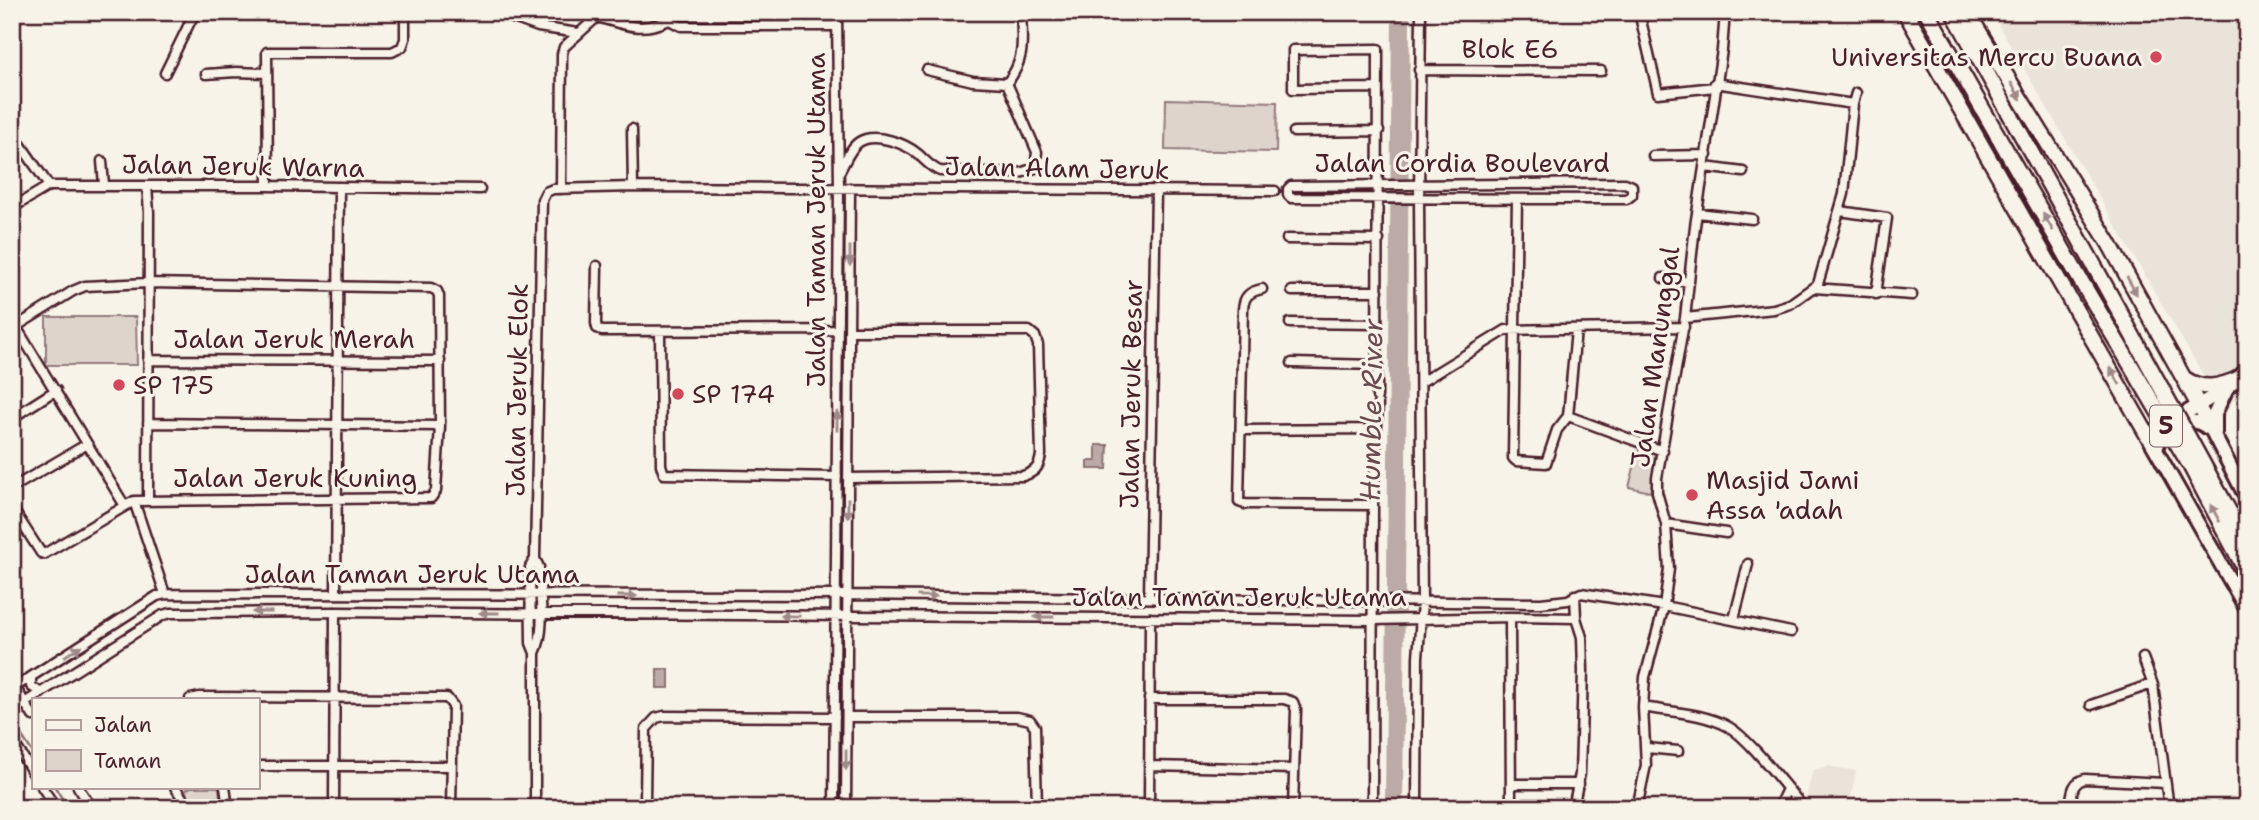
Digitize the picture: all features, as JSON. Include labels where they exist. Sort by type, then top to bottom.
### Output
[{"type":"highway","points":[[1905,12],[2148,436]]},
{"type":"highway","name":"5","points":[[1927,12],[2190,467],[2247,573]]},
{"type":"highway","name":"5","points":[[1952,12],[2247,544]]},
{"type":"highway","points":[[1967,12],[2109,243],[2199,406]]},
{"type":"highway","points":[[2183,379],[2210,387],[2237,379]]},
{"type":"main road","points":[[2237,379],[2199,406],[2148,436],[2247,610]]},
{"type":"main road","points":[[2213,435],[2215,413],[2237,379]]},
{"type":"main road","points":[[2199,406],[2213,435],[2242,480],[2247,499]]},
{"type":"main road","points":[[2156,450],[2160,436],[2184,422],[2196,420],[2213,435]]},
{"type":"street","points":[[165,73],[195,12]]},
{"type":"street","points":[[268,186],[267,52],[393,52],[401,47],[405,39],[405,12]]},
{"type":"street","points":[[496,12],[538,27],[578,33]]},
{"type":"street","name":"Jalan Taman Jeruk Utama","points":[[834,808],[839,188],[837,12]]},
{"type":"street","points":[[1007,83],[1020,62],[1021,12]]},
{"type":"street","points":[[1417,808],[1418,657],[1422,602],[1421,382],[1414,199],[1421,12]]},
{"type":"street","points":[[1639,12],[1658,93],[1715,85],[1853,104]]},
{"type":"street","name":"Jalan Manunggal","points":[[1637,808],[1647,748],[1643,707],[1645,677],[1664,606],[1669,569],[1666,524],[1657,492],[1657,478],[1684,327],[1725,12]]},
{"type":"street","points":[[837,26],[681,26],[669,16],[648,28],[637,28],[597,17],[564,47],[562,54],[561,188],[839,188]]},
{"type":"street","points":[[1372,808],[1378,620],[1373,505],[1382,198],[1378,49],[1293,50],[1293,89],[1378,88]]},
{"type":"street","points":[[927,70],[973,81],[1007,83]]},
{"type":"street","name":"Blok E6","points":[[1419,70],[1601,71]]},
{"type":"street","points":[[206,74],[267,73]]},
{"type":"street","points":[[839,173],[857,143],[878,138],[913,150],[930,166],[940,171],[1031,171],[1035,168],[1037,152],[1007,83]]},
{"type":"street","points":[[1685,317],[1774,309],[1790,304],[1814,288],[1822,277],[1840,211],[1856,93]]},
{"type":"street","points":[[632,129],[633,187]]},
{"type":"street","points":[[1294,132],[1379,131]]},
{"type":"street","points":[[12,132],[49,186]]},
{"type":"street","points":[[1653,156],[1707,155]]},
{"type":"street","points":[[103,161],[104,185]]},
{"type":"street","points":[[1705,167],[1743,172]]},
{"type":"street","name":"Jalan Cordia Boulevard","points":[[1625,183],[1632,186],[1632,195],[1627,199],[1291,198],[1288,195],[1288,188],[1292,186],[1382,185],[1625,183]]},
{"type":"street","name":"Jalan Jeruk Warna","points":[[12,208],[49,186],[480,189]]},
{"type":"street","points":[[147,186],[148,500]]},
{"type":"street","points":[[336,594],[339,187]]},
{"type":"street","name":"Jalan Jeruk Elok","points":[[535,613],[539,567],[535,559],[541,222],[543,195],[561,188]]},
{"type":"street","name":"Jalan Alam Jeruk","points":[[839,188],[1275,191]]},
{"type":"street","name":"Jalan Taman Jeruk Utama","points":[[846,808],[850,188]]},
{"type":"street","name":"Jalan Jeruk Besar","points":[[1149,598],[1156,190]]},
{"type":"street","points":[[1517,199],[1513,458],[1516,461],[1546,463],[1557,430],[1568,416],[1576,330]]},
{"type":"street","points":[[1840,211],[1887,218],[1876,294]]},
{"type":"street","points":[[1697,213],[1752,219]]},
{"type":"street","points":[[1287,239],[1379,240]]},
{"type":"street","points":[[597,266],[597,328],[602,331],[838,330]]},
{"type":"street","points":[[1663,278],[1689,282]]},
{"type":"street","name":"Jalan Jeruk Kuning","points":[[12,508],[44,554],[134,501],[431,498],[436,491],[440,426],[437,291],[431,288],[148,284],[85,286],[14,325]]},
{"type":"street","points":[[1814,288],[1912,295]]},
{"type":"street","points":[[1262,289],[1250,292],[1244,299],[1239,502],[1373,505]]},
{"type":"street","points":[[1292,290],[1378,291]]},
{"type":"street","points":[[1290,323],[1378,324]]},
{"type":"street","points":[[14,325],[125,506]]},
{"type":"street","points":[[1421,382],[1499,333],[1516,329],[1684,327]]},
{"type":"street","points":[[660,331],[661,465],[664,474],[836,477]]},
{"type":"street","points":[[848,478],[1023,475],[1034,472],[1041,455],[1038,345],[1035,336],[1029,331],[849,331]]},
{"type":"street","name":"Jalan Jeruk Merah","points":[[148,360],[440,361]]},
{"type":"street","points":[[1292,363],[1378,365]]},
{"type":"street","points":[[12,418],[56,390]]},
{"type":"street","points":[[1568,416],[1663,451]]},
{"type":"street","points":[[148,423],[440,426]]},
{"type":"street","points":[[1241,430],[1376,429]]},
{"type":"street","points":[[12,488],[87,444]]},
{"type":"street","points":[[134,501],[165,594]]},
{"type":"street","points":[[1666,524],[1726,533]]},
{"type":"street","points":[[1734,619],[1748,564]]},
{"type":"street","name":"Jalan Taman Jeruk Utama","points":[[13,686],[157,596],[165,594],[847,595],[1541,603],[1567,600],[1581,593],[1734,619],[1791,632]]},
{"type":"street","points":[[1573,808],[1579,784],[1582,636],[1576,618],[1575,595]]},
{"type":"street","points":[[1009,617],[1010,598]]},
{"type":"street","points":[[334,808],[335,612]]},
{"type":"street","name":"Jalan Taman Jeruk Utama","points":[[33,698],[167,614],[335,612],[1378,620],[1576,618]]},
{"type":"street","points":[[535,613],[531,625],[531,643],[536,653]]},
{"type":"street","points":[[535,613],[540,643],[536,653],[535,808]]},
{"type":"street","points":[[1510,617],[1511,808]]},
{"type":"street","points":[[1149,808],[1150,618]]},
{"type":"street","points":[[2143,658],[2152,684],[2169,808]]},
{"type":"street","points":[[31,677],[31,686],[41,693]]},
{"type":"street","points":[[2091,705],[2152,684]]},
{"type":"street","points":[[13,686],[19,707]]},
{"type":"street","points":[[195,698],[447,698],[453,706],[451,808]]},
{"type":"street","points":[[1149,699],[1284,699],[1293,702],[1296,710],[1293,808]]},
{"type":"street","points":[[1643,707],[1708,719],[1728,727],[1742,737],[1804,808]]},
{"type":"street","points":[[647,808],[646,729],[656,718],[835,717]]},
{"type":"street","points":[[847,717],[1017,717],[1030,720],[1035,727],[1037,808]]},
{"type":"street","points":[[12,740],[32,771]]},
{"type":"street","points":[[1647,748],[1678,751]]},
{"type":"street","points":[[259,766],[451,766]]},
{"type":"street","points":[[1149,766],[1294,769]]},
{"type":"street","points":[[2070,808],[2073,786],[2078,780],[2165,783]]},
{"type":"street","points":[[1511,784],[1579,784]]},
{"type":"street","points":[[43,788],[56,808]]},
{"type":"street","points":[[79,788],[92,808]]},
{"type":"street","points":[[178,788],[189,808]]},
{"type":"street","points":[[225,788],[228,808]]},
{"type":"street","points":[[1778,808],[1787,789]]},
{"type":"shaded area","points":[[1991,12],[2247,12],[2247,373],[2226,414]]},
{"type":"shaded area","points":[[1096,445],[1108,445],[1107,469],[1088,469],[1088,461],[1096,461]]},
{"type":"shaded area","points":[[657,669],[669,669],[669,688],[657,688]]},
{"type":"shaded area","points":[[1828,766],[1856,771],[1849,808],[1812,808],[1806,798],[1813,770]]},
{"type":"green space","points":[[1166,99],[1277,102],[1276,152],[1165,150]]},
{"type":"green space","points":[[46,317],[136,317],[137,365],[46,365]]},
{"type":"green space","points":[[1639,448],[1660,454],[1650,492],[1629,487]]},
{"type":"green space","points":[[219,788],[221,808],[196,808],[185,790]]},
{"type":"waterway","name":"Humble River","points":[[1394,808],[1401,12]]},
{"type":"waterway","points":[[12,721],[32,751]]},
{"type":"waterway","points":[[56,788],[68,808]]},
{"type":"place","name":"Universitas Mercu Buana","points":[[2156,57]]},
{"type":"place","name":"SP 175","points":[[119,385]]},
{"type":"place","name":"SP 174","points":[[678,394]]},
{"type":"place","name":"Masjid Jami Assa 'adah","points":[[1692,495]]}]
